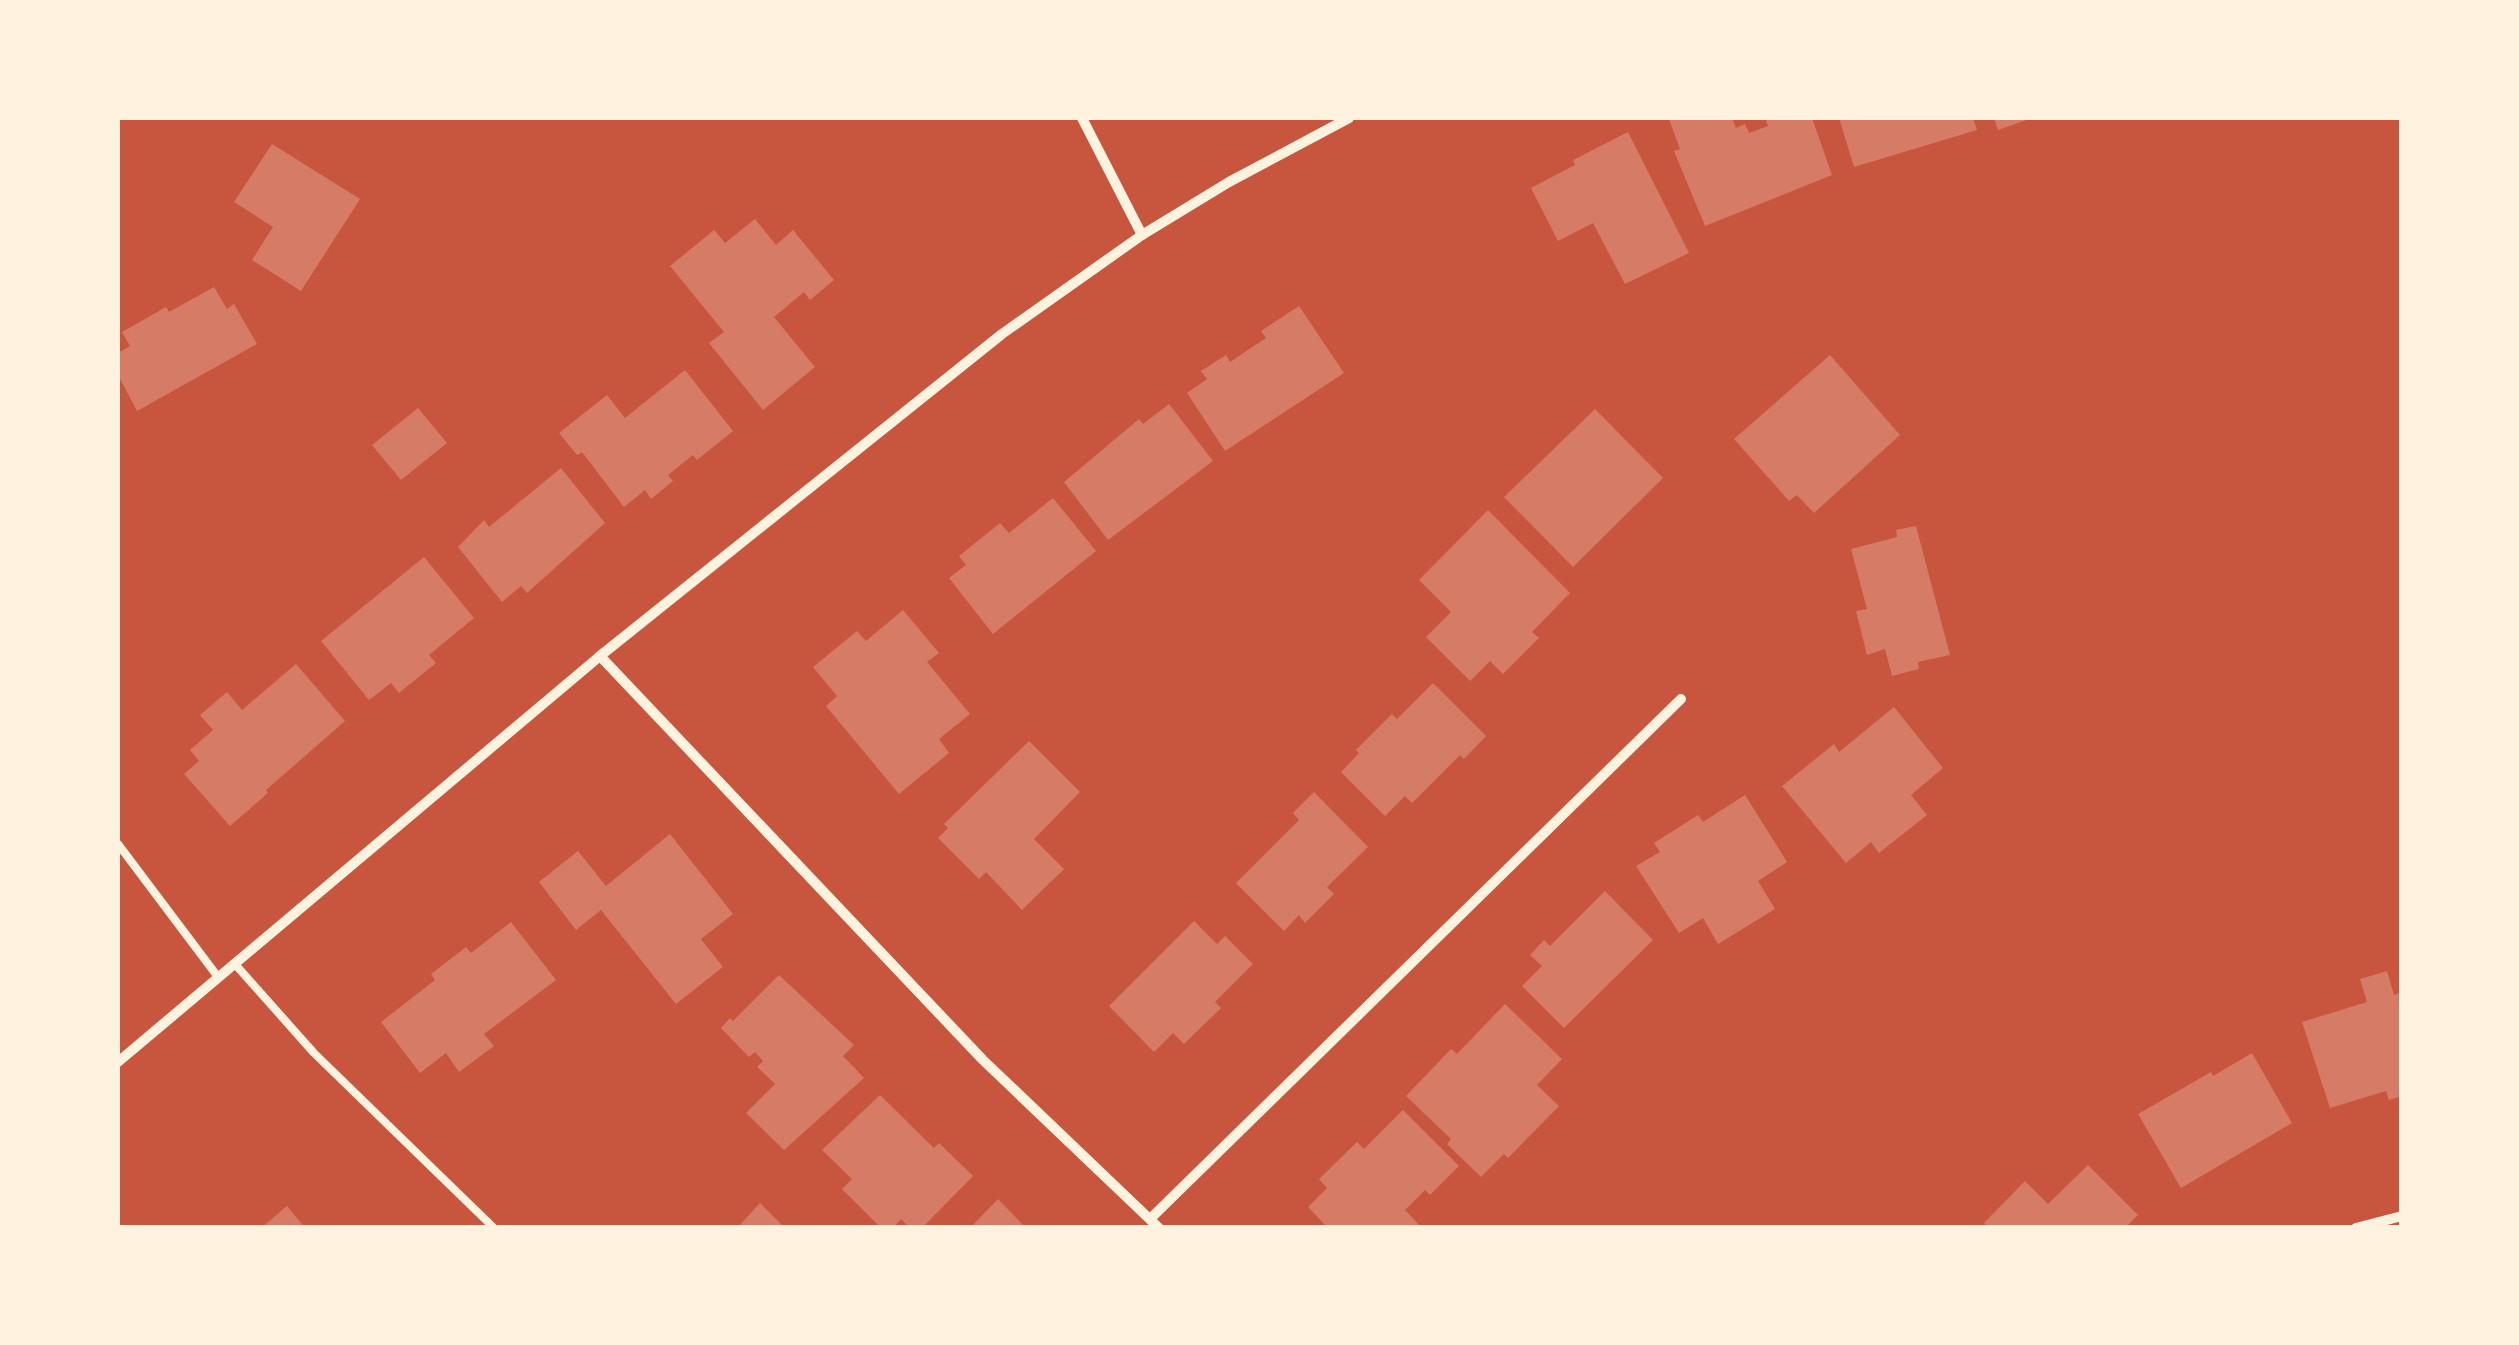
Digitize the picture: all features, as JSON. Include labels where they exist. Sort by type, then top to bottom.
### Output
[{"type":"street","points":[[1082,118],[1142,235]]},
{"type":"street","points":[[118,1062],[600,656],[1002,334],[1142,235],[1349,118]]},
{"type":"street","points":[[600,656],[983,1060],[1155,1223],[1680,699]]},
{"type":"street","points":[[2356,1228],[2402,1216]]},
{"type":"lane","points":[[118,844],[218,977]]},
{"type":"lane","points":[[234,964],[314,1053],[494,1228]]},
{"type":"building","points":[[1732,118],[1736,128],[1745,124],[1749,133],[1768,126],[1766,120],[1772,118],[1812,118],[1832,175],[1705,226],[1674,151],[1680,149],[1669,119]]},
{"type":"building","points":[[1839,118],[1973,118],[1977,130],[1854,167]]},
{"type":"building","points":[[1994,118],[2032,118],[1998,130]]},
{"type":"building","points":[[1628,132],[1689,253],[1625,284],[1593,223],[1558,241],[1531,188],[1575,165],[1573,160]]},
{"type":"building","points":[[272,144],[360,199],[301,291],[252,260],[273,227],[234,202]]},
{"type":"building","points":[[755,219],[776,245],[793,230],[834,280],[810,300],[804,292],[774,317],[815,367],[763,410],[709,343],[724,332],[670,266],[714,230],[725,243]]},
{"type":"building","points":[[214,287],[227,309],[234,304],[257,344],[137,411],[118,375],[118,353],[130,346],[122,332],[166,307],[169,312]]},
{"type":"building","points":[[1299,306],[1344,373],[1225,451],[1187,393],[1207,379],[1201,371],[1226,355],[1230,362],[1266,338],[1261,331]]},
{"type":"building","points":[[1830,355],[1900,435],[1814,513],[1797,495],[1789,501],[1734,439]]},
{"type":"building","points":[[685,370],[733,431],[697,460],[693,455],[668,475],[673,481],[651,499],[645,490],[624,507],[582,452],[577,455],[559,433],[607,395],[625,418]]},
{"type":"building","points":[[1169,404],[1213,461],[1108,540],[1064,482],[1139,419],[1143,424]]},
{"type":"building","points":[[418,408],[447,443],[401,480],[372,445]]},
{"type":"building","points":[[1595,409],[1663,478],[1573,567],[1504,497]]},
{"type":"building","points":[[561,468],[605,523],[527,593],[521,586],[502,602],[458,547],[484,520],[489,527]]},
{"type":"building","points":[[1053,498],[1096,551],[993,634],[949,578],[966,565],[959,556],[1000,523],[1009,533]]},
{"type":"building","points":[[1488,510],[1570,593],[1532,632],[1539,638],[1503,674],[1490,661],[1470,681],[1426,637],[1451,612],[1419,580]]},
{"type":"building","points":[[1916,526],[1950,655],[1918,662],[1919,669],[1892,676],[1885,649],[1867,655],[1856,611],[1867,609],[1851,549],[1897,537],[1896,530]]},
{"type":"building","points":[[424,557],[474,618],[429,655],[436,663],[399,693],[391,683],[369,700],[321,641]]},
{"type":"building","points":[[903,610],[939,653],[927,662],[970,714],[939,739],[949,753],[899,794],[826,706],[837,696],[813,667],[857,631],[866,641]]},
{"type":"building","points":[[296,664],[345,721],[230,826],[184,774],[199,761],[190,750],[213,730],[200,715],[227,692],[242,710]]},
{"type":"building","points":[[1433,683],[1486,736],[1464,759],[1460,755],[1412,803],[1405,796],[1385,816],[1341,772],[1359,753],[1356,750],[1392,714],[1397,719]]},
{"type":"building","points":[[1894,707],[1943,768],[1911,795],[1927,815],[1879,853],[1871,842],[1846,863],[1782,786],[1834,744],[1839,752]]},
{"type":"building","points":[[1029,741],[1080,792],[1034,839],[1064,869],[1022,910],[986,872],[979,879],[938,838],[948,828],[944,824]]},
{"type":"building","points":[[1314,792],[1368,847],[1327,887],[1334,894],[1305,923],[1299,915],[1284,931],[1236,883],[1299,820],[1293,813]]},
{"type":"building","points":[[1745,795],[1787,862],[1758,881],[1775,909],[1718,944],[1703,918],[1679,933],[1636,866],[1660,852],[1654,843],[1698,815],[1703,822]]},
{"type":"building","points":[[670,834],[733,914],[701,939],[723,967],[676,1004],[601,910],[576,930],[539,882],[578,851],[606,886]]},
{"type":"building","points":[[1605,891],[1653,940],[1564,1028],[1522,986],[1542,966],[1530,955],[1544,940],[1550,946]]},
{"type":"building","points":[[1194,921],[1217,944],[1225,936],[1253,964],[1215,1002],[1221,1008],[1184,1044],[1173,1033],[1154,1052],[1109,1006]]},
{"type":"building","points":[[511,922],[556,980],[484,1034],[494,1046],[459,1072],[446,1053],[420,1073],[381,1022],[435,980],[431,974],[466,947],[471,953]]},
{"type":"building","points":[[2387,971],[2394,995],[2402,992],[2402,1096],[2389,1100],[2386,1091],[2330,1108],[2302,1022],[2367,1002],[2360,979]]},
{"type":"building","points":[[779,975],[854,1045],[843,1056],[864,1078],[784,1150],[746,1113],[775,1084],[757,1067],[763,1061],[755,1052],[749,1057],[721,1028]]},
{"type":"building","points":[[1505,1004],[1562,1059],[1537,1085],[1559,1106],[1508,1158],[1504,1154],[1481,1177],[1447,1144],[1451,1139],[1406,1096],[1451,1049],[1457,1054]]},
{"type":"building","points":[[2252,1053],[2292,1123],[2181,1188],[2138,1114]]},
{"type":"building","points":[[880,1095],[934,1148],[939,1143],[973,1176],[922,1228],[910,1228],[901,1219],[893,1228],[881,1228],[842,1189],[852,1179],[822,1150]]},
{"type":"building","points":[[1403,1110],[1459,1166],[1430,1195],[1425,1190],[1405,1210],[1422,1228],[1328,1228],[1308,1207],[1327,1188],[1319,1179],[1357,1142],[1364,1149]]},
{"type":"building","points":[[2088,1165],[2138,1215],[2125,1228],[1988,1228],[1984,1223],[2025,1181],[2048,1204]]},
{"type":"building","points":[[998,1199],[1026,1228],[970,1228]]},
{"type":"building","points":[[760,1203],[785,1228],[737,1228]]},
{"type":"building","points":[[287,1206],[305,1228],[261,1228]]}]
